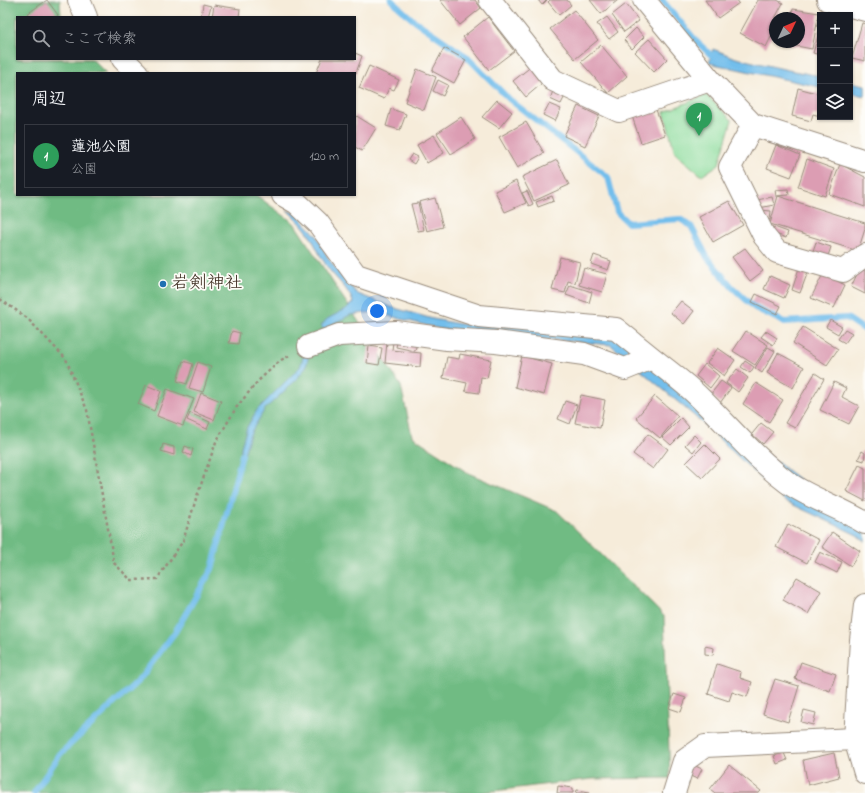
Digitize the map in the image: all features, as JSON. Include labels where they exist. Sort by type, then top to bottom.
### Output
[{"type":"street","points":[[79,0],[86,16]]},
{"type":"street","points":[[490,0],[553,80],[619,111],[710,80]]},
{"type":"street","points":[[644,0],[710,80],[753,125],[865,161]]},
{"type":"street","points":[[828,0],[865,10]]},
{"type":"street","points":[[124,60],[136,72]]},
{"type":"street","points":[[753,125],[730,167],[764,236],[777,252],[843,271],[865,255]]},
{"type":"street","points":[[285,196],[297,203],[318,223],[356,275],[479,316],[616,329],[698,396],[751,450],[788,482],[815,498],[854,516],[865,523]]},
{"type":"street","points":[[309,346],[339,335],[396,332],[447,339],[496,342],[584,354],[625,369],[652,358]]},
{"type":"street","points":[[865,605],[861,640],[855,739],[865,773]]},
{"type":"street","points":[[674,793],[684,761],[705,746],[855,739]]},
{"type":"path","points":[[0,299],[27,318],[66,359],[87,410],[114,563],[131,580],[157,579],[183,541],[216,442],[236,408],[258,381],[281,360],[309,346]]},
{"type":"green space","points":[[0,0],[60,0],[61,16],[16,16],[16,60],[93,60],[105,72],[16,72],[16,196],[257,196],[294,223],[401,386],[412,436],[468,473],[557,511],[664,616],[670,778],[591,779],[477,793],[0,793]]},
{"type":"green space","points":[[706,95],[732,120],[719,164],[702,176],[675,153],[664,112]]},
{"type":"water","points":[[713,49],[736,58],[817,75],[817,86],[709,63]]},
{"type":"water","points":[[853,83],[865,85],[865,96],[853,94]]},
{"type":"water","points":[[287,210],[297,214],[316,235],[328,258],[341,276],[358,294],[391,307],[433,319],[460,324],[526,326],[614,334],[865,531],[865,542],[857,535],[785,501],[699,420],[611,345],[508,337],[440,329],[374,312],[350,315],[333,324],[325,331],[321,326],[327,319],[346,309],[353,302],[345,288],[325,263],[306,230]]},
{"type":"water","points":[[309,355],[306,367],[296,380],[265,409],[250,434],[240,468],[241,447],[247,427],[257,410],[300,367],[303,357]]},
{"type":"building","points":[[47,0],[58,15],[28,16],[27,14]]},
{"type":"building","points":[[440,0],[475,0],[481,8],[460,25]]},
{"type":"building","points":[[538,0],[547,0],[542,5]]},
{"type":"building","points":[[550,0],[567,0],[571,5],[559,15],[548,2]]},
{"type":"building","points":[[590,0],[618,0],[601,14]]},
{"type":"building","points":[[705,0],[737,0],[739,3],[718,18]]},
{"type":"building","points":[[758,0],[777,0],[783,3],[778,12],[769,12],[769,41],[766,47],[740,33]]},
{"type":"building","points":[[203,4],[211,6],[208,16],[201,16]]},
{"type":"building","points":[[626,4],[639,21],[624,32],[612,15]]},
{"type":"building","points":[[214,5],[240,9],[239,16],[212,16]]},
{"type":"building","points":[[793,9],[817,13],[817,23],[812,49],[805,48],[805,12],[792,12]]},
{"type":"building","points":[[574,10],[598,40],[575,59],[550,29]]},
{"type":"building","points":[[488,17],[514,51],[489,70],[463,37]]},
{"type":"building","points":[[607,17],[618,32],[609,39],[597,24]]},
{"type":"building","points":[[862,23],[865,24],[865,61],[853,58]]},
{"type":"building","points":[[636,28],[644,37],[632,49],[624,40]]},
{"type":"building","points":[[649,39],[667,59],[654,72],[635,52]]},
{"type":"building","points":[[817,39],[817,54],[813,53]]},
{"type":"building","points":[[601,45],[627,76],[608,93],[581,62]]},
{"type":"building","points":[[444,48],[466,60],[454,83],[432,71]]},
{"type":"building","points":[[356,53],[362,56],[356,73],[316,72],[322,60],[356,60]]},
{"type":"building","points":[[533,65],[546,80],[526,97],[513,81]]},
{"type":"building","points":[[369,66],[399,80],[394,90],[389,88],[384,99],[359,88]]},
{"type":"building","points":[[417,69],[436,77],[424,110],[405,102]]},
{"type":"building","points":[[438,80],[448,85],[443,96],[433,91]]},
{"type":"building","points":[[798,88],[817,93],[817,115],[813,114],[811,121],[792,116]]},
{"type":"building","points":[[553,91],[565,96],[561,104],[550,99]]},
{"type":"building","points":[[497,100],[512,112],[499,128],[482,117]]},
{"type":"building","points":[[549,104],[561,109],[555,121],[543,115]]},
{"type":"building","points":[[654,104],[665,135],[641,143],[631,113]]},
{"type":"building","points":[[578,106],[599,116],[585,146],[564,136]]},
{"type":"building","points":[[391,109],[406,114],[400,130],[386,126]]},
{"type":"building","points":[[356,116],[376,128],[362,151],[356,148]]},
{"type":"building","points":[[461,117],[475,139],[451,154],[437,133]]},
{"type":"building","points":[[526,122],[544,153],[517,168],[499,137]]},
{"type":"building","points":[[434,135],[444,153],[427,163],[417,145]]},
{"type":"building","points":[[776,145],[800,155],[791,177],[767,168]]},
{"type":"building","points":[[412,154],[418,157],[414,164],[408,160]]},
{"type":"building","points":[[807,159],[834,169],[825,196],[798,187]]},
{"type":"building","points":[[557,160],[569,185],[534,201],[522,177]]},
{"type":"building","points":[[840,164],[865,177],[865,207],[829,194]]},
{"type":"building","points":[[516,181],[526,203],[505,212],[495,191]]},
{"type":"building","points":[[788,189],[789,195],[776,196],[775,190]]},
{"type":"building","points":[[527,191],[533,204],[529,206],[522,193]]},
{"type":"building","points":[[552,196],[554,201],[538,207],[536,202]]},
{"type":"building","points":[[778,196],[865,223],[865,229],[858,251],[770,224]]},
{"type":"building","points":[[772,197],[774,205],[759,208],[757,200]]},
{"type":"building","points":[[435,198],[443,227],[427,231],[419,202]]},
{"type":"building","points":[[729,201],[743,225],[713,242],[699,217]]},
{"type":"building","points":[[418,203],[424,230],[418,231],[411,204]]},
{"type":"building","points":[[761,210],[771,211],[770,220],[759,218]]},
{"type":"building","points":[[774,227],[788,232],[786,238],[771,232]]},
{"type":"building","points":[[816,242],[831,247],[827,259],[812,254]]},
{"type":"building","points":[[745,248],[763,271],[750,281],[732,257]]},
{"type":"building","points":[[594,255],[611,261],[608,270],[591,264]]},
{"type":"building","points":[[560,257],[580,262],[575,283],[568,281],[565,293],[552,290]]},
{"type":"building","points":[[800,265],[809,269],[800,293],[792,290]]},
{"type":"building","points":[[584,268],[607,274],[602,292],[579,285]]},
{"type":"building","points":[[860,268],[865,271],[865,294],[851,287]]},
{"type":"building","points":[[823,274],[845,285],[834,308],[811,298]]},
{"type":"building","points":[[770,276],[790,285],[784,298],[764,289]]},
{"type":"building","points":[[570,285],[592,292],[589,303],[566,295]]},
{"type":"building","points":[[756,294],[781,306],[777,314],[752,302]]},
{"type":"building","points":[[681,301],[694,311],[684,324],[671,313]]},
{"type":"building","points":[[830,320],[842,327],[838,334],[826,327]]},
{"type":"building","points":[[803,327],[838,349],[827,365],[793,343]]},
{"type":"building","points":[[845,329],[852,333],[845,343],[838,339]]},
{"type":"building","points":[[232,331],[240,333],[238,344],[229,343]]},
{"type":"building","points":[[746,331],[768,345],[755,365],[733,351]]},
{"type":"building","points":[[766,331],[777,338],[773,345],[761,337]]},
{"type":"building","points":[[398,338],[417,342],[415,351],[396,347]]},
{"type":"building","points":[[387,342],[393,342],[392,350],[421,353],[420,367],[385,363]]},
{"type":"building","points":[[369,346],[382,348],[379,365],[367,363]]},
{"type":"building","points":[[768,347],[775,351],[762,373],[755,368]]},
{"type":"building","points":[[718,348],[735,360],[724,376],[707,363]]},
{"type":"building","points":[[778,353],[804,367],[793,388],[767,373]]},
{"type":"building","points":[[460,354],[491,360],[487,378],[481,377],[479,393],[465,391],[467,383],[443,378],[447,357],[459,359]]},
{"type":"building","points":[[522,356],[552,364],[544,395],[515,387]]},
{"type":"building","points":[[183,361],[193,364],[187,384],[177,381]]},
{"type":"building","points":[[745,361],[754,367],[750,373],[741,367]]},
{"type":"building","points":[[198,362],[211,367],[203,392],[189,388]]},
{"type":"building","points":[[705,364],[719,376],[710,388],[696,376]]},
{"type":"building","points":[[737,369],[748,378],[738,392],[726,383]]},
{"type":"building","points":[[815,373],[824,379],[795,428],[785,423]]},
{"type":"building","points":[[721,381],[731,388],[720,403],[710,395]]},
{"type":"building","points":[[834,382],[846,388],[842,397],[859,406],[849,424],[820,410]]},
{"type":"building","points":[[756,383],[783,400],[769,422],[743,404]]},
{"type":"building","points":[[146,385],[161,391],[154,411],[138,404]]},
{"type":"building","points":[[167,389],[194,399],[183,426],[157,416]]},
{"type":"building","points":[[201,393],[221,401],[214,420],[194,412]]},
{"type":"building","points":[[581,395],[605,400],[600,428],[575,423]]},
{"type":"building","points":[[655,396],[678,416],[660,438],[636,418]]},
{"type":"building","points":[[565,401],[577,405],[570,424],[558,419]]},
{"type":"building","points":[[190,413],[210,422],[207,429],[187,420]]},
{"type":"building","points":[[681,418],[689,427],[671,445],[662,437]]},
{"type":"building","points":[[761,423],[773,432],[763,444],[752,434]]},
{"type":"building","points":[[648,434],[668,449],[653,469],[633,454]]},
{"type":"building","points":[[694,435],[701,442],[693,452],[685,445]]},
{"type":"building","points":[[163,444],[174,447],[174,455],[161,451]]},
{"type":"building","points":[[705,444],[720,459],[702,478],[686,463]]},
{"type":"building","points":[[185,446],[193,449],[191,456],[183,452]]},
{"type":"building","points":[[862,451],[865,453],[864,461],[858,459]]},
{"type":"building","points":[[859,465],[865,468],[865,501],[846,491]]},
{"type":"building","points":[[788,524],[819,540],[807,563],[776,547]]},
{"type":"building","points":[[832,532],[860,551],[851,566],[822,547]]},
{"type":"building","points":[[820,552],[842,562],[837,573],[815,562]]},
{"type":"building","points":[[797,577],[821,591],[808,614],[783,600]]},
{"type":"building","points":[[705,646],[714,648],[713,655],[705,654]]},
{"type":"building","points":[[801,662],[836,674],[830,691],[795,679]]},
{"type":"building","points":[[717,664],[741,672],[740,678],[752,682],[747,697],[732,692],[729,701],[708,694]]},
{"type":"building","points":[[775,679],[799,686],[788,722],[763,714]]},
{"type":"building","points":[[674,694],[686,698],[681,712],[669,708]]},
{"type":"building","points":[[804,710],[816,713],[813,725],[801,722]]},
{"type":"building","points":[[784,753],[787,760],[777,764],[774,756]]},
{"type":"building","points":[[834,753],[839,777],[808,785],[803,760]]},
{"type":"building","points":[[691,764],[702,769],[697,779],[686,774]]},
{"type":"building","points":[[729,765],[761,791],[759,793],[715,793],[710,789]]},
{"type":"building","points":[[558,786],[573,788],[573,793],[557,793]]},
{"type":"building","points":[[577,790],[590,792],[590,793],[576,793]]},
{"type":"waterway","points":[[391,0],[412,19],[466,56],[509,99],[608,177],[617,212],[628,223],[680,219],[691,226],[707,257],[732,287],[755,308],[784,322],[847,318],[865,330]]},
{"type":"waterway","points":[[662,0],[697,42],[711,55],[718,56]]},
{"type":"waterway","points":[[34,793],[60,754],[140,679],[175,632],[212,569],[242,455]]},
{"type":"place","name":"蓮池公園","points":[[699,136]]},
{"type":"place","name":"岩剣神社","points":[[163,284]]}]
